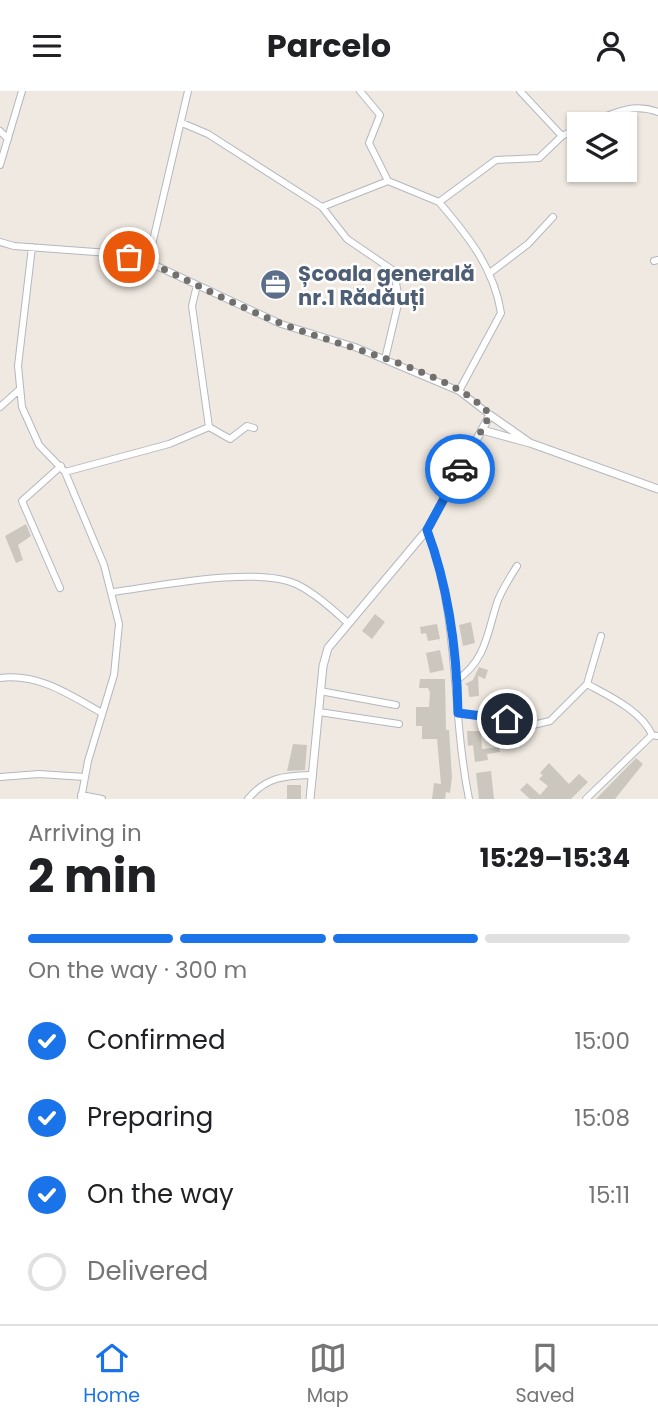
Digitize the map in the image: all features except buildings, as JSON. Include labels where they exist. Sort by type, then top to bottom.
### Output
[{"type":"street","points":[[0,165],[22,91]]},
{"type":"street","points":[[148,262],[188,91]]},
{"type":"street","points":[[360,91],[380,115],[369,143],[388,181],[439,202],[481,254],[491,272],[500,306],[500,321],[459,390]]},
{"type":"street","points":[[520,91],[562,136]]},
{"type":"street","points":[[618,112],[640,106],[658,112]]},
{"type":"street","points":[[182,123],[208,134],[322,207],[347,239],[394,271],[399,300],[385,359]]},
{"type":"street","points":[[0,131],[8,139]]},
{"type":"street","points":[[439,202],[496,160],[539,158],[567,134]]},
{"type":"street","points":[[322,207],[388,181]]},
{"type":"street","points":[[491,272],[528,244],[553,217]]},
{"type":"street","points":[[0,241],[32,247],[109,253],[148,262],[281,324],[385,359],[459,390],[530,443]]},
{"type":"street","points":[[32,247],[18,366],[19,390],[34,436],[46,454],[63,469],[113,592],[119,624],[119,647],[81,797],[102,799]]},
{"type":"street","points":[[197,285],[192,316],[209,427]]},
{"type":"street","points":[[0,407],[19,390]]},
{"type":"street","points":[[310,799],[323,666],[328,649],[427,530],[490,415]]},
{"type":"street","points":[[209,427],[230,439],[247,426],[254,428]]},
{"type":"street","points":[[60,588],[22,501],[63,469],[169,445],[209,427]]},
{"type":"street","points":[[482,430],[530,443],[658,489]]},
{"type":"street","points":[[427,530],[439,568],[457,680],[458,713],[469,799]]},
{"type":"street","points":[[457,680],[475,664],[486,646],[499,599],[517,566]]},
{"type":"street","points":[[113,592],[254,576],[279,578],[298,585],[348,623]]},
{"type":"street","points":[[458,713],[544,725],[587,684],[601,636]]},
{"type":"street","points":[[0,678],[14,676],[40,681],[102,713]]},
{"type":"street","points":[[586,799],[630,753],[655,735],[627,708],[587,684]]},
{"type":"street","points":[[320,691],[396,705]]},
{"type":"street","points":[[319,712],[399,724]]},
{"type":"street","points":[[0,777],[39,774],[85,777]]},
{"type":"street","points":[[248,799],[275,776],[313,775]]},
{"type":"way so far","points":[[129,257],[148,262],[281,324],[355,347],[471,397],[490,415],[460,469]]},
{"type":"place","name":"Școala generală nr.1 Rădăuți","points":[[275,285]]},
{"type":"route","points":[[460,469],[427,530],[434,548],[444,598],[457,680],[458,713],[507,719]]}]
